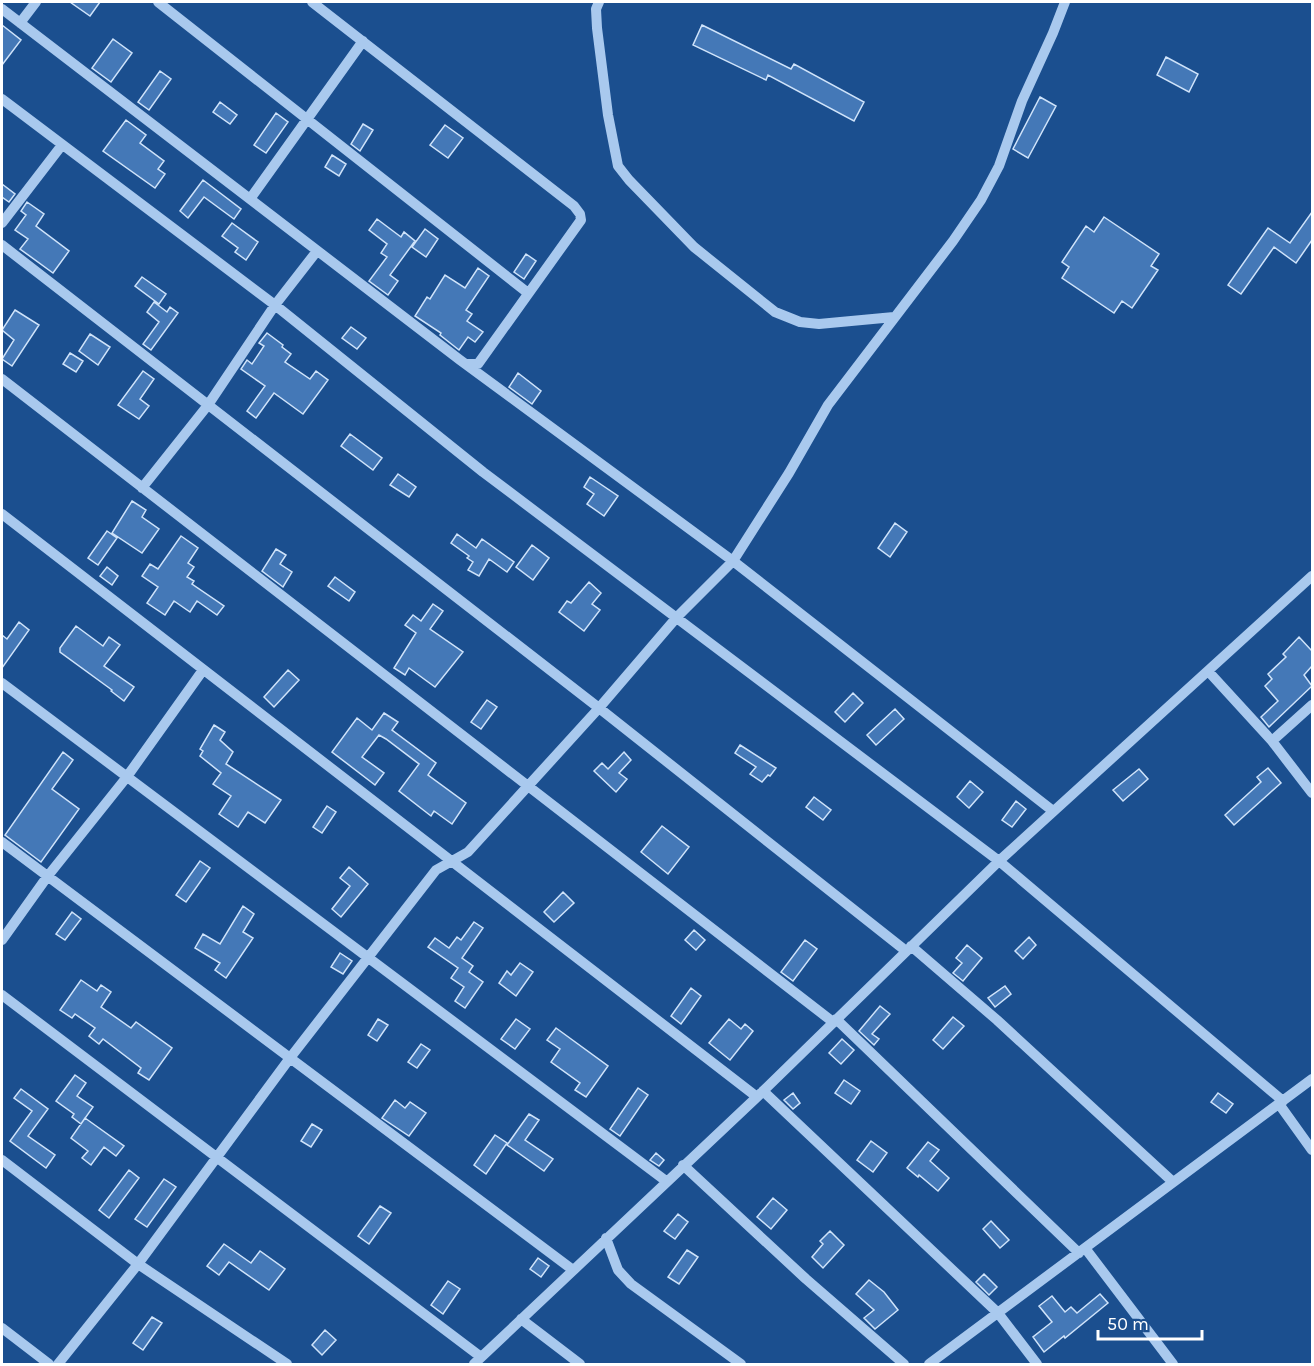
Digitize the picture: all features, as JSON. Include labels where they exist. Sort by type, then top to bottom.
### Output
[{"type":"street","points":[[20,23],[36,2]]},
{"type":"street","points":[[158,2],[528,293]]},
{"type":"street","points":[[312,2],[574,206],[580,214],[581,220],[478,364],[467,364]]},
{"type":"street","points":[[600,2],[596,9],[597,28],[608,115],[618,166],[628,180],[694,247],[775,312],[800,322],[819,324],[894,317]]},
{"type":"street","points":[[58,1365],[138,1264],[290,1058],[436,870],[468,852],[599,708],[677,617],[733,561],[789,473],[828,405],[953,242],[981,200],[995,175],[1022,101],[1065,2]]},
{"type":"street","points":[[2,9],[467,364],[733,561],[1053,811]]},
{"type":"street","points":[[250,199],[363,41]]},
{"type":"street","points":[[2,99],[275,305],[483,472],[999,861],[1281,1103],[1312,1150]]},
{"type":"street","points":[[2,224],[62,144]]},
{"type":"street","points":[[2,245],[997,1020],[1173,1182]]},
{"type":"street","points":[[142,488],[208,405],[275,305],[318,251]]},
{"type":"street","points":[[2,379],[528,787],[835,1021],[1082,1250],[1173,1365]]},
{"type":"street","points":[[2,514],[452,861],[760,1094],[998,1313],[1037,1365]]},
{"type":"street","points":[[2,995],[478,1361],[760,1094],[999,861],[1312,576]]},
{"type":"street","points":[[2,940],[47,877],[126,778],[203,670]]},
{"type":"street","points":[[1208,671],[1272,741],[1312,793]]},
{"type":"street","points":[[2,683],[666,1181]]},
{"type":"street","points":[[1272,741],[1312,705]]},
{"type":"street","points":[[2,842],[573,1270]]},
{"type":"street","points":[[929,1365],[1312,1080]]},
{"type":"street","points":[[2,1160],[138,1264],[287,1365]]},
{"type":"street","points":[[683,1165],[806,1279],[904,1365]]},
{"type":"street","points":[[606,1238],[618,1270],[631,1284],[741,1365]]},
{"type":"street","points":[[521,1319],[580,1365]]},
{"type":"street","points":[[2,1328],[49,1365]]},
{"type":"building","points":[[70,2],[100,2],[90,16]]},
{"type":"building","points":[[2,25],[21,40],[2,65]]},
{"type":"building","points":[[702,25],[791,69],[794,64],[864,102],[854,121],[768,75],[766,80],[693,45]]},
{"type":"building","points":[[113,39],[132,53],[111,82],[92,68]]},
{"type":"building","points":[[1166,57],[1198,74],[1189,92],[1157,75]]},
{"type":"building","points":[[160,71],[171,79],[149,110],[138,102]]},
{"type":"building","points":[[1040,97],[1056,106],[1028,158],[1013,149]]},
{"type":"building","points":[[220,102],[237,115],[230,124],[213,112]]},
{"type":"building","points":[[276,113],[288,122],[266,153],[254,145]]},
{"type":"building","points":[[126,120],[146,135],[140,143],[164,161],[158,169],[165,174],[155,188],[103,151]]},
{"type":"building","points":[[363,124],[373,130],[360,151],[351,144]]},
{"type":"building","points":[[445,125],[463,138],[448,158],[430,145]]},
{"type":"building","points":[[332,155],[346,164],[339,176],[325,167]]},
{"type":"building","points":[[203,180],[241,209],[234,219],[204,197],[188,218],[180,211]]},
{"type":"building","points":[[2,184],[15,194],[9,202],[2,197]]},
{"type":"building","points":[[27,202],[44,214],[36,226],[69,251],[53,273],[20,249],[28,239],[15,230],[26,215],[21,211]]},
{"type":"building","points":[[1312,212],[1312,240],[1296,263],[1274,247],[1241,294],[1228,285],[1268,228],[1290,243]]},
{"type":"building","points":[[1104,217],[1159,254],[1151,266],[1158,270],[1132,308],[1122,301],[1114,313],[1062,278],[1069,267],[1062,262],[1086,226],[1094,232]]},
{"type":"building","points":[[377,219],[401,237],[404,232],[415,241],[390,275],[398,281],[388,295],[369,281],[387,257],[381,253],[387,244],[369,230]]},
{"type":"building","points":[[232,223],[258,242],[246,260],[235,252],[238,248],[222,236]]},
{"type":"building","points":[[425,229],[438,239],[426,257],[412,247]]},
{"type":"building","points":[[526,254],[536,261],[524,279],[514,272]]},
{"type":"building","points":[[478,268],[489,276],[466,310],[472,314],[467,321],[483,332],[475,342],[468,337],[459,350],[440,335],[441,333],[415,316],[427,297],[430,299],[445,275],[465,288]]},
{"type":"building","points":[[142,277],[166,294],[159,304],[135,286]]},
{"type":"building","points":[[154,302],[167,312],[170,307],[178,313],[151,350],[143,344],[159,322],[147,312]]},
{"type":"building","points":[[15,310],[39,325],[12,366],[2,359],[14,340],[2,330]]},
{"type":"building","points":[[351,327],[366,338],[357,349],[342,338]]},
{"type":"building","points":[[267,333],[291,354],[285,362],[310,379],[316,371],[328,380],[303,414],[274,393],[256,418],[247,411],[265,386],[241,369],[247,360],[252,364],[264,346],[259,343]]},
{"type":"building","points":[[90,334],[110,347],[98,365],[79,351]]},
{"type":"building","points":[[70,353],[83,361],[76,372],[63,364]]},
{"type":"building","points":[[143,371],[154,379],[140,399],[149,406],[139,419],[118,405]]},
{"type":"building","points":[[518,373],[541,391],[532,404],[509,387]]},
{"type":"building","points":[[350,434],[382,458],[373,470],[341,446]]},
{"type":"building","points":[[398,474],[416,487],[409,497],[390,485]]},
{"type":"building","points":[[590,477],[618,496],[604,516],[587,504],[594,494],[584,487]]},
{"type":"building","points":[[132,501],[146,510],[142,517],[159,529],[142,553],[112,533]]},
{"type":"building","points":[[895,523],[907,532],[890,557],[878,548]]},
{"type":"building","points":[[107,531],[117,538],[98,565],[88,558]]},
{"type":"building","points":[[457,534],[476,548],[482,539],[514,562],[507,572],[489,559],[479,576],[468,570],[473,562],[467,558],[469,556],[451,543]]},
{"type":"building","points":[[181,536],[198,548],[188,563],[194,567],[187,577],[194,581],[192,584],[224,606],[217,615],[197,601],[190,612],[174,601],[165,615],[147,603],[158,587],[142,576],[150,564],[158,569]]},
{"type":"building","points":[[532,545],[549,558],[533,580],[516,567]]},
{"type":"building","points":[[276,549],[286,555],[280,564],[292,572],[283,587],[262,571]]},
{"type":"building","points":[[107,567],[118,576],[112,585],[100,576]]},
{"type":"building","points":[[335,577],[355,592],[349,601],[328,586]]},
{"type":"building","points":[[589,582],[601,593],[592,604],[600,610],[584,631],[559,612],[567,601],[571,603]]},
{"type":"building","points":[[433,604],[443,611],[430,629],[463,652],[435,687],[409,668],[405,675],[394,668],[416,633],[405,625],[413,615],[421,621]]},
{"type":"building","points":[[19,622],[29,630],[2,668],[2,635],[7,639]]},
{"type":"building","points":[[76,626],[103,646],[109,637],[120,645],[104,666],[134,687],[124,701],[60,652],[60,648]]},
{"type":"building","points":[[1299,637],[1312,651],[1312,666],[1304,675],[1312,686],[1269,727],[1261,717],[1278,701],[1265,686],[1272,679],[1268,674],[1286,657],[1283,654]]},
{"type":"building","points":[[288,670],[299,680],[274,707],[264,697]]},
{"type":"building","points":[[853,693],[863,703],[845,722],[835,712]]},
{"type":"building","points":[[487,700],[497,707],[481,729],[471,722]]},
{"type":"building","points":[[895,709],[904,719],[876,745],[867,735]]},
{"type":"building","points":[[384,713],[398,722],[392,730],[436,763],[428,775],[466,803],[452,824],[434,811],[431,816],[399,791],[419,764],[386,739],[379,735],[362,757],[384,773],[375,785],[332,752],[357,718],[372,730]]},
{"type":"building","points":[[214,725],[225,732],[220,740],[233,752],[226,764],[281,800],[265,823],[248,812],[238,827],[219,814],[231,796],[213,784],[221,773],[200,756],[203,751],[200,749]]},
{"type":"building","points":[[740,745],[776,768],[770,776],[768,775],[762,782],[750,774],[756,767],[735,753]]},
{"type":"building","points":[[63,752],[73,760],[52,789],[79,809],[41,862],[5,835]]},
{"type":"building","points":[[624,752],[631,760],[619,773],[627,779],[616,792],[594,771],[602,763],[608,769]]},
{"type":"building","points":[[1268,768],[1281,783],[1234,825],[1225,815],[1261,782],[1257,777]]},
{"type":"building","points":[[1139,769],[1148,779],[1123,801],[1113,790]]},
{"type":"building","points":[[970,781],[983,792],[969,808],[957,797]]},
{"type":"building","points":[[814,797],[831,810],[823,820],[806,807]]},
{"type":"building","points":[[1016,801],[1026,809],[1012,827],[1002,820]]},
{"type":"building","points":[[327,806],[336,812],[322,833],[313,827]]},
{"type":"building","points":[[662,826],[689,847],[668,874],[641,852]]},
{"type":"building","points":[[200,861],[210,868],[186,902],[176,895]]},
{"type":"building","points":[[349,867],[368,884],[341,917],[332,909],[350,886],[340,878]]},
{"type":"building","points":[[563,892],[574,903],[554,922],[544,912]]},
{"type":"building","points":[[243,906],[254,914],[243,932],[253,938],[226,978],[215,970],[220,963],[195,948],[203,934],[220,944]]},
{"type":"building","points":[[72,912],[81,919],[65,940],[56,934]]},
{"type":"building","points":[[474,922],[483,928],[462,958],[473,966],[469,972],[483,982],[465,1008],[455,1001],[464,987],[451,978],[458,968],[428,947],[435,938],[449,948],[457,937],[461,940]]},
{"type":"building","points":[[694,930],[705,940],[696,950],[685,940]]},
{"type":"building","points":[[1029,937],[1036,945],[1023,959],[1015,951]]},
{"type":"building","points":[[805,940],[817,949],[793,981],[781,972]]},
{"type":"building","points":[[967,945],[982,958],[963,981],[953,973],[962,963],[956,958]]},
{"type":"building","points":[[340,953],[352,961],[343,974],[331,967]]},
{"type":"building","points":[[520,963],[533,972],[516,996],[499,983],[507,971],[511,975]]},
{"type":"building","points":[[81,980],[97,991],[101,985],[111,992],[101,1007],[131,1028],[136,1022],[172,1048],[149,1080],[138,1073],[141,1068],[103,1039],[99,1044],[89,1036],[95,1028],[75,1014],[72,1018],[60,1010]]},
{"type":"building","points":[[1005,986],[1011,994],[995,1007],[988,998]]},
{"type":"building","points":[[691,988],[701,996],[681,1024],[671,1016]]},
{"type":"building","points":[[880,1006],[890,1014],[872,1034],[879,1039],[874,1045],[859,1031]]},
{"type":"building","points":[[953,1017],[964,1026],[943,1049],[933,1040]]},
{"type":"building","points":[[378,1019],[388,1025],[377,1041],[368,1035]]},
{"type":"building","points":[[516,1019],[530,1029],[515,1049],[501,1039]]},
{"type":"building","points":[[729,1019],[741,1029],[745,1024],[753,1031],[730,1060],[709,1043]]},
{"type":"building","points":[[556,1028],[608,1066],[586,1097],[575,1090],[580,1083],[551,1062],[560,1049],[547,1040]]},
{"type":"building","points":[[842,1039],[854,1050],[841,1064],[829,1053]]},
{"type":"building","points":[[421,1044],[430,1050],[417,1068],[408,1062]]},
{"type":"building","points":[[75,1075],[86,1083],[77,1096],[93,1107],[81,1124],[72,1117],[74,1114],[56,1101]]},
{"type":"building","points":[[844,1080],[860,1091],[851,1104],[835,1093]]},
{"type":"building","points":[[638,1088],[648,1095],[620,1136],[610,1129]]},
{"type":"building","points":[[21,1089],[48,1109],[28,1136],[55,1155],[46,1168],[10,1141],[32,1111],[14,1098]]},
{"type":"building","points":[[793,1093],[800,1103],[793,1109],[784,1100]]},
{"type":"building","points":[[1218,1093],[1233,1104],[1226,1113],[1211,1102]]},
{"type":"building","points":[[395,1100],[405,1108],[410,1102],[426,1113],[409,1136],[382,1118]]},
{"type":"building","points":[[529,1114],[539,1120],[525,1140],[553,1159],[544,1171],[507,1145]]},
{"type":"building","points":[[85,1118],[124,1146],[116,1156],[104,1147],[91,1165],[82,1158],[88,1151],[71,1138]]},
{"type":"building","points":[[312,1124],[322,1130],[311,1147],[301,1141]]},
{"type":"building","points":[[495,1135],[507,1143],[486,1174],[474,1165]]},
{"type":"building","points":[[871,1141],[887,1153],[873,1172],[857,1160]]},
{"type":"building","points":[[928,1142],[939,1150],[930,1161],[949,1178],[938,1191],[907,1168]]},
{"type":"building","points":[[656,1153],[664,1160],[659,1166],[650,1160]]},
{"type":"building","points":[[129,1170],[139,1178],[109,1218],[99,1210]]},
{"type":"building","points":[[164,1179],[176,1187],[147,1227],[135,1219]]},
{"type":"building","points":[[773,1198],[787,1210],[771,1229],[757,1217]]},
{"type":"building","points":[[380,1206],[391,1213],[369,1244],[358,1236]]},
{"type":"building","points":[[678,1214],[688,1222],[675,1239],[664,1231]]},
{"type":"building","points":[[991,1221],[1009,1240],[1000,1248],[983,1229]]},
{"type":"building","points":[[830,1231],[844,1245],[823,1268],[812,1257],[823,1244],[820,1241]]},
{"type":"building","points":[[224,1244],[251,1263],[260,1251],[285,1269],[269,1290],[229,1262],[219,1275],[207,1266]]},
{"type":"building","points":[[687,1250],[698,1257],[679,1284],[668,1277]]},
{"type":"building","points":[[538,1258],[549,1266],[541,1277],[530,1269]]},
{"type":"building","points":[[984,1274],[997,1287],[989,1295],[976,1282]]},
{"type":"building","points":[[869,1280],[884,1292],[898,1310],[875,1329],[864,1318],[874,1310],[856,1294]]},
{"type":"building","points":[[448,1281],[460,1289],[443,1314],[431,1305]]},
{"type":"building","points":[[1100,1294],[1108,1303],[1044,1352],[1033,1337],[1052,1322],[1039,1306],[1052,1296],[1065,1312],[1071,1307],[1077,1313]]},
{"type":"building","points":[[152,1317],[162,1323],[143,1350],[133,1343]]},
{"type":"building","points":[[325,1330],[336,1340],[322,1355],[312,1345]]}]
